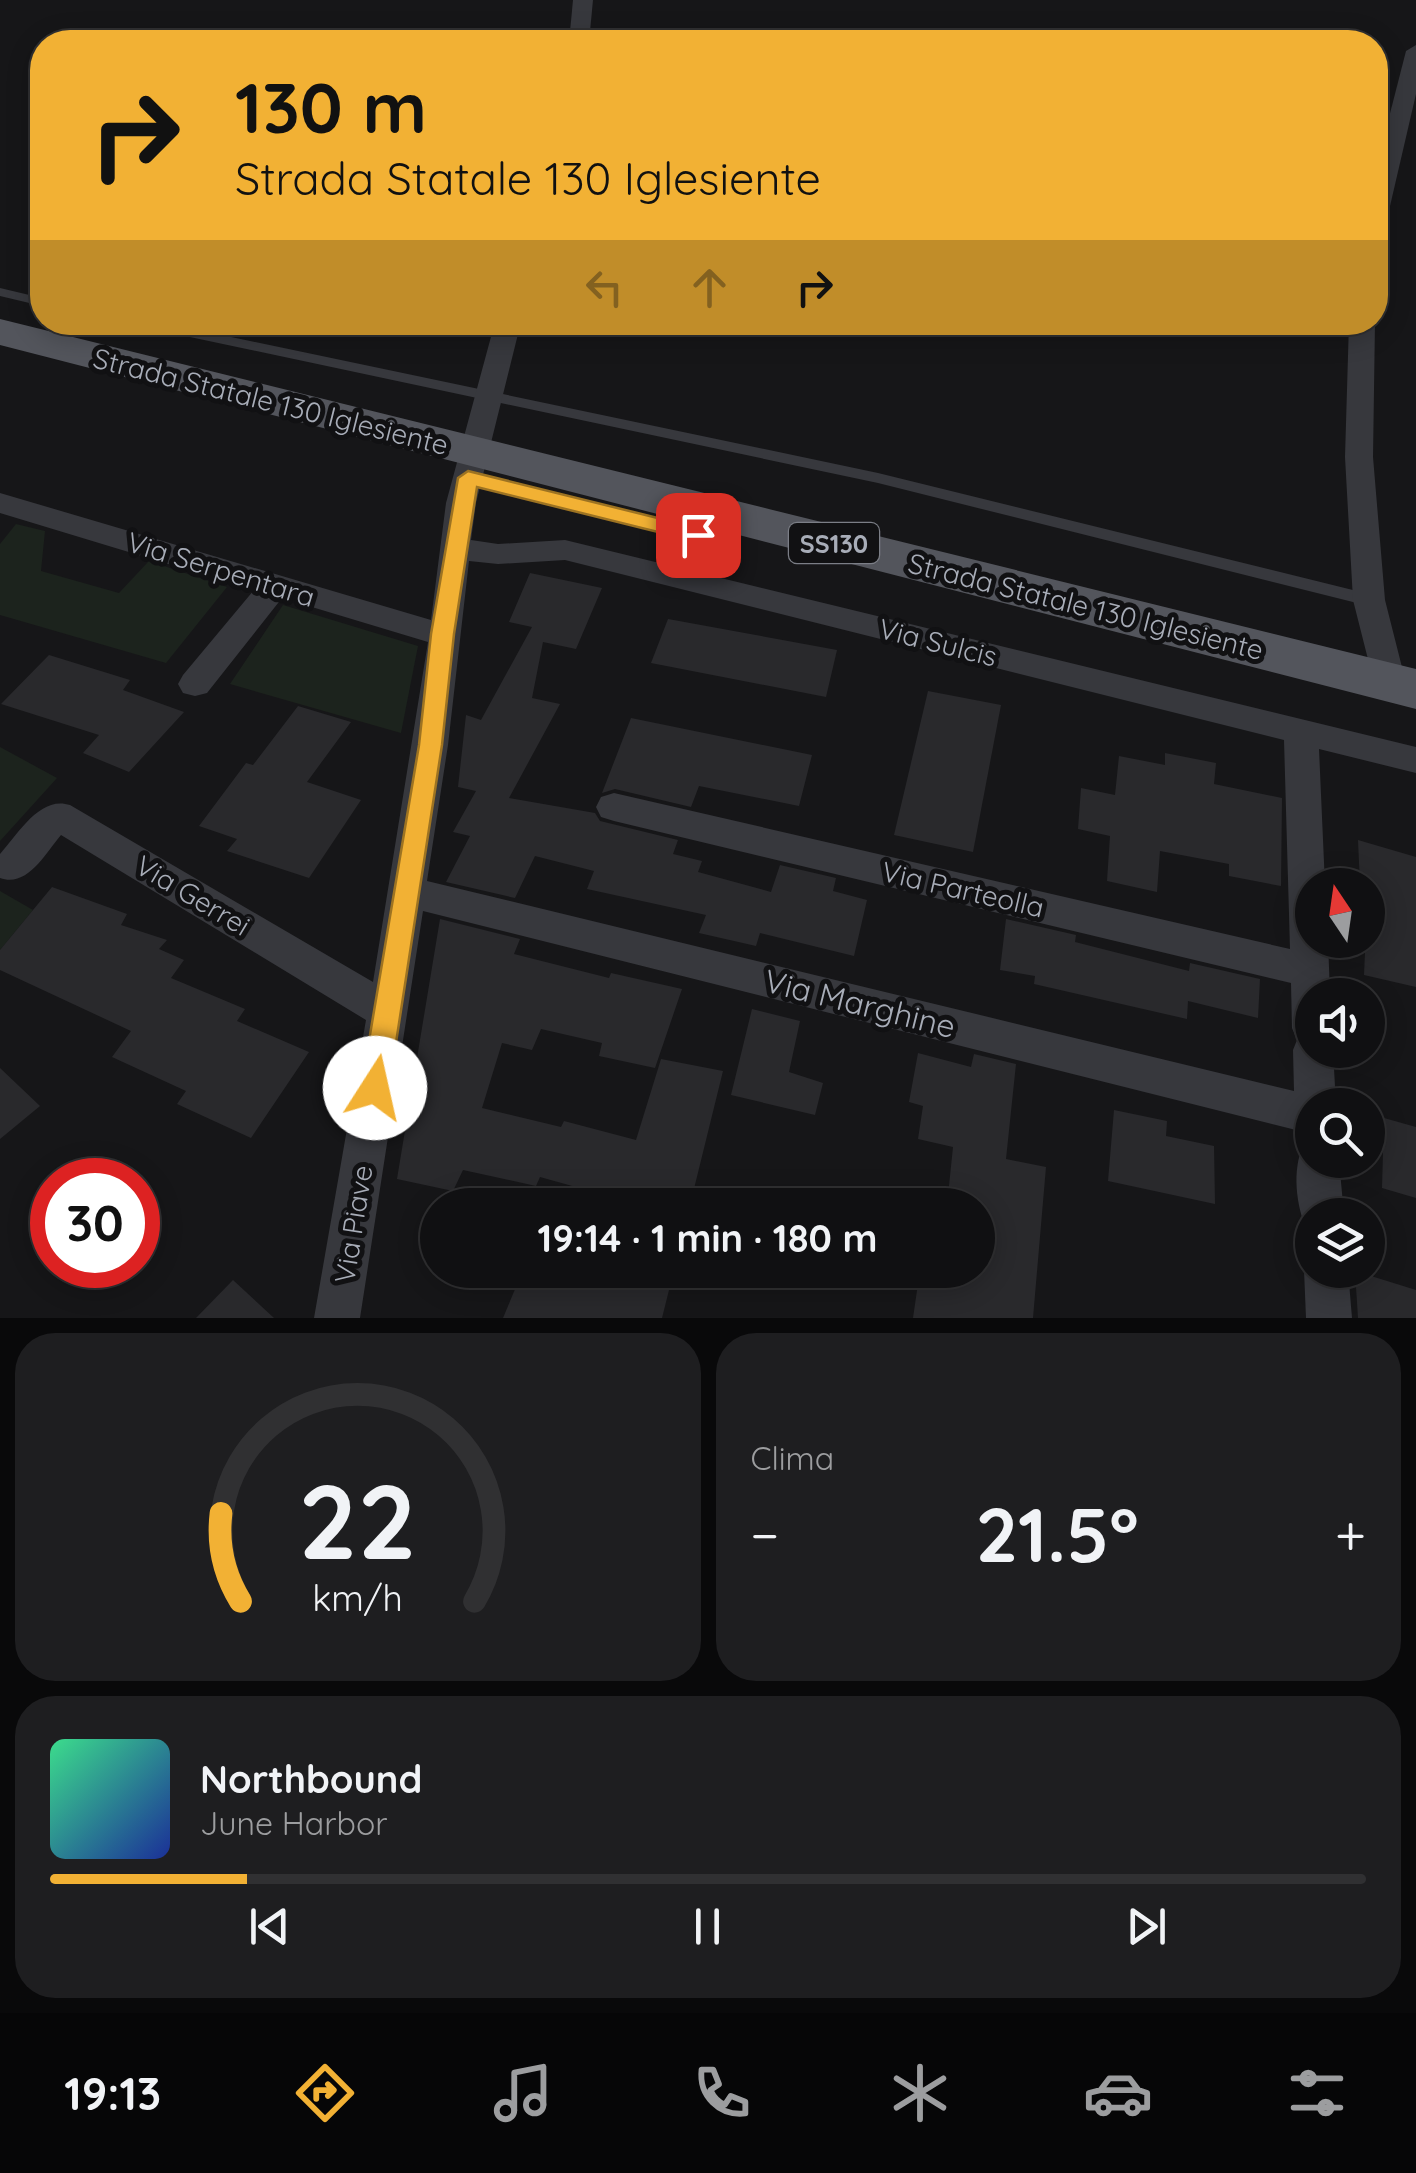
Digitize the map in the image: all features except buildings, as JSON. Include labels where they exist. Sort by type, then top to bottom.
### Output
[{"type":"main road","name":"Strada Statale 130 Iglesiente","points":[[0,332],[471,466]]},
{"type":"main road","name":"Strada Statale 130 Iglesiente","points":[[0,359],[471,466],[1407,695]]},
{"type":"street","points":[[580,30],[583,0]]},
{"type":"street","points":[[1388,166],[1416,51]]},
{"type":"street","name":"Via Piave","points":[[337,1318],[430,745],[442,634],[471,466],[505,335]]},
{"type":"street","points":[[1362,335],[1359,457],[1368,600],[1407,695]]},
{"type":"street","name":"Via Serpentara","points":[[1,506],[442,634]]},
{"type":"street","name":"Via Sulcis","points":[[457,550],[498,554],[565,550],[1416,760]]},
{"type":"street","points":[[195,684],[275,584]]},
{"type":"street","points":[[1301,731],[1311,978]]},
{"type":"street","name":"Via Parteolla","points":[[614,807],[1311,971]]},
{"type":"street","name":"Via Gerrei","points":[[12,867],[57,815],[388,1012]]},
{"type":"street","name":"Via Marghine","points":[[406,892],[1295,1111]]},
{"type":"street","points":[[1327,1288],[1329,1318]]},
{"type":"lane","points":[[0,292],[30,299]]},
{"type":"lane","points":[[199,335],[878,478],[1368,600]]},
{"type":"shaded area","points":[[16,524],[45,531],[41,571],[119,593],[149,561],[227,587],[166,663],[0,615],[0,544]]},
{"type":"shaded area","points":[[283,605],[418,646],[401,733],[230,684]]},
{"type":"shaded area","points":[[0,747],[57,778],[0,841]]},
{"type":"shaded area","points":[[0,891],[33,910],[0,950]]},
{"type":"route","points":[[375,1088],[468,478],[698,535]]}]
